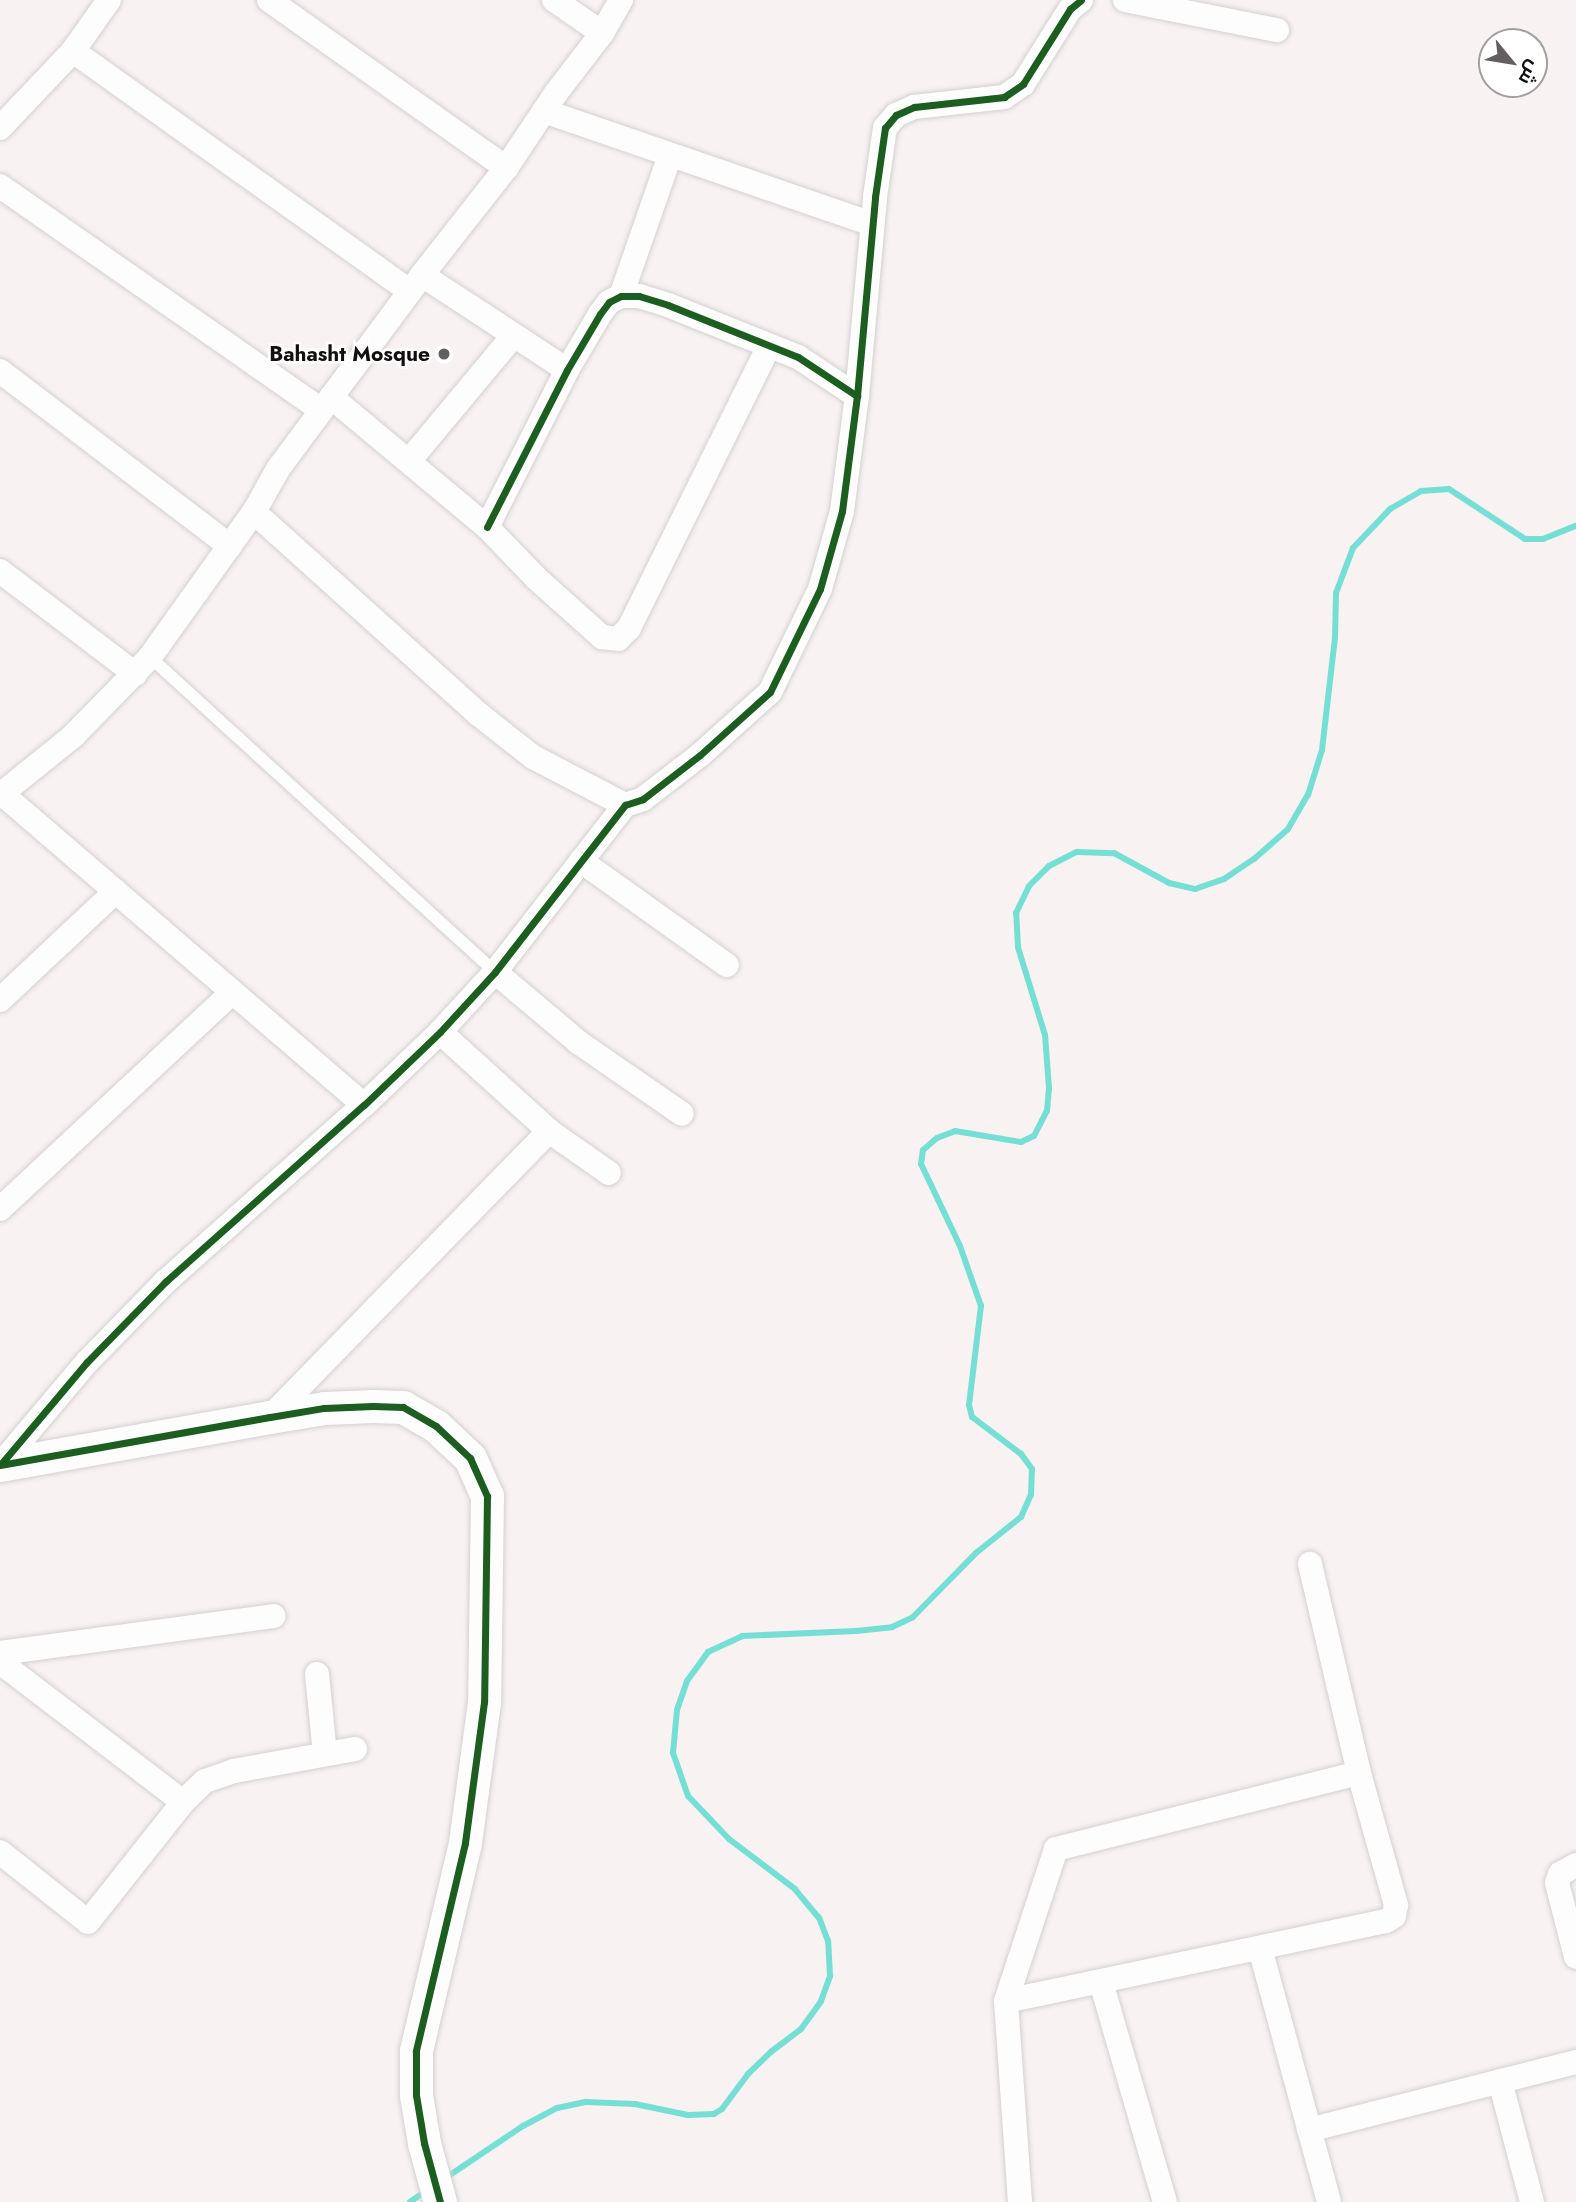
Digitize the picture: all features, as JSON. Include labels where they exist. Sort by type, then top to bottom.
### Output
[{"type":"street","points":[[0,128],[73,51],[109,0]]},
{"type":"street","points":[[269,0],[506,168]]},
{"type":"street","points":[[554,0],[602,33]]},
{"type":"street","points":[[364,1105],[1,794],[74,736],[143,666],[254,512],[278,469],[416,283],[506,168],[602,33],[621,0]]},
{"type":"street","points":[[0,1464],[88,1362],[166,1282],[364,1105],[440,1032],[495,972],[625,805],[643,799],[700,755],[770,692],[820,589],[842,511],[857,396],[872,224],[885,128],[896,115],[914,107],[1004,97],[1023,84],[1070,9],[1081,0]]},
{"type":"street","points":[[1125,0],[1277,30]]},
{"type":"street","points":[[73,51],[416,283],[513,336],[567,370]]},
{"type":"street","points":[[544,111],[872,224]]},
{"type":"street","points":[[621,296],[670,155]]},
{"type":"street","points":[[0,186],[409,461],[487,527],[536,578],[602,637],[618,639],[629,628],[769,346]]},
{"type":"street","points":[[487,527],[567,370],[600,314],[609,302],[621,296],[639,296],[668,305],[798,357],[819,374],[857,396]]},
{"type":"street","points":[[409,461],[513,336]]},
{"type":"street","points":[[0,371],[230,546]]},
{"type":"street","points":[[254,512],[505,735],[533,757],[625,805]]},
{"type":"street","points":[[0,571],[143,666]]},
{"type":"street","points":[[581,861],[727,965]]},
{"type":"street","points":[[0,1000],[116,891]]},
{"type":"street","points":[[495,972],[578,1042],[682,1114]]},
{"type":"street","points":[[0,1209],[233,992]]},
{"type":"street","points":[[440,1032],[549,1131],[609,1173]]},
{"type":"street","points":[[270,1417],[549,1131]]},
{"type":"street","points":[[0,1464],[324,1408],[403,1407],[436,1426],[470,1458],[487,1496],[482,1715],[465,1843],[416,2051],[416,2095],[424,2143],[440,2202]]},
{"type":"street","points":[[1006,2001],[1386,1922],[1394,1916],[1396,1905],[1360,1773],[1310,1564]]},
{"type":"street","points":[[0,1653],[274,1616]]},
{"type":"street","points":[[0,1662],[183,1802]]},
{"type":"street","points":[[317,1674],[325,1754]]},
{"type":"street","points":[[0,1852],[88,1922],[183,1802],[205,1781],[355,1749]]},
{"type":"street","points":[[1020,2202],[1006,2001],[1056,1849],[1360,1773]]},
{"type":"street","points":[[1576,1865],[1560,1874],[1557,1883],[1576,1957]]},
{"type":"street","points":[[1260,1948],[1329,2202]]},
{"type":"street","points":[[1101,1982],[1166,2202]]},
{"type":"street","points":[[1309,2130],[1576,2062]]},
{"type":"street","points":[[1500,2081],[1532,2202]]},
{"type":"lane","points":[[143,666],[495,972]]},
{"type":"waterway","points":[[444,2179],[523,2126],[557,2108],[586,2102],[635,2104],[688,2115],[714,2114],[722,2109],[748,2074],[801,2029],[821,2001],[830,1976],[828,1941],[819,1918],[795,1889],[729,1839],[688,1796],[673,1753],[677,1710],[687,1681],[708,1652],[742,1636],[856,1631],[892,1627],[913,1617],[976,1553],[1021,1517],[1031,1495],[1032,1469],[1021,1454],[972,1417],[969,1405],[981,1306],[960,1246],[921,1164],[923,1150],[937,1138],[955,1131],[1021,1142],[1034,1136],[1047,1111],[1049,1088],[1045,1035],[1018,947],[1016,913],[1029,886],[1049,866],[1077,852],[1114,853],[1169,883],[1195,889],[1224,879],[1254,859],[1288,829],[1308,795],[1322,750],[1335,638],[1336,593],[1353,548],[1390,509],[1421,491],[1449,489],[1525,539],[1543,539],[1576,526]]},
{"type":"waterway","points":[[410,2202],[426,2191]]},
{"type":"cycle path","points":[[487,527],[567,370],[600,314],[609,302],[621,296],[639,296],[668,305],[798,357],[857,396],[875,197],[885,128],[896,115],[914,107],[1004,97],[1023,84],[1070,9],[1081,0]]},
{"type":"cycle path","points":[[1,1464],[87,1362],[165,1282],[364,1105],[440,1032],[495,972],[625,805],[643,799],[700,755],[770,692],[820,589],[842,511],[857,396]]},
{"type":"cycle path","points":[[0,1465],[324,1408],[373,1406],[403,1407],[436,1426],[470,1458],[487,1496],[484,1702],[465,1843],[416,2051],[416,2095],[424,2143],[440,2202]]},
{"type":"place","name":"Bahasht Mosque","points":[[444,354]]}]
